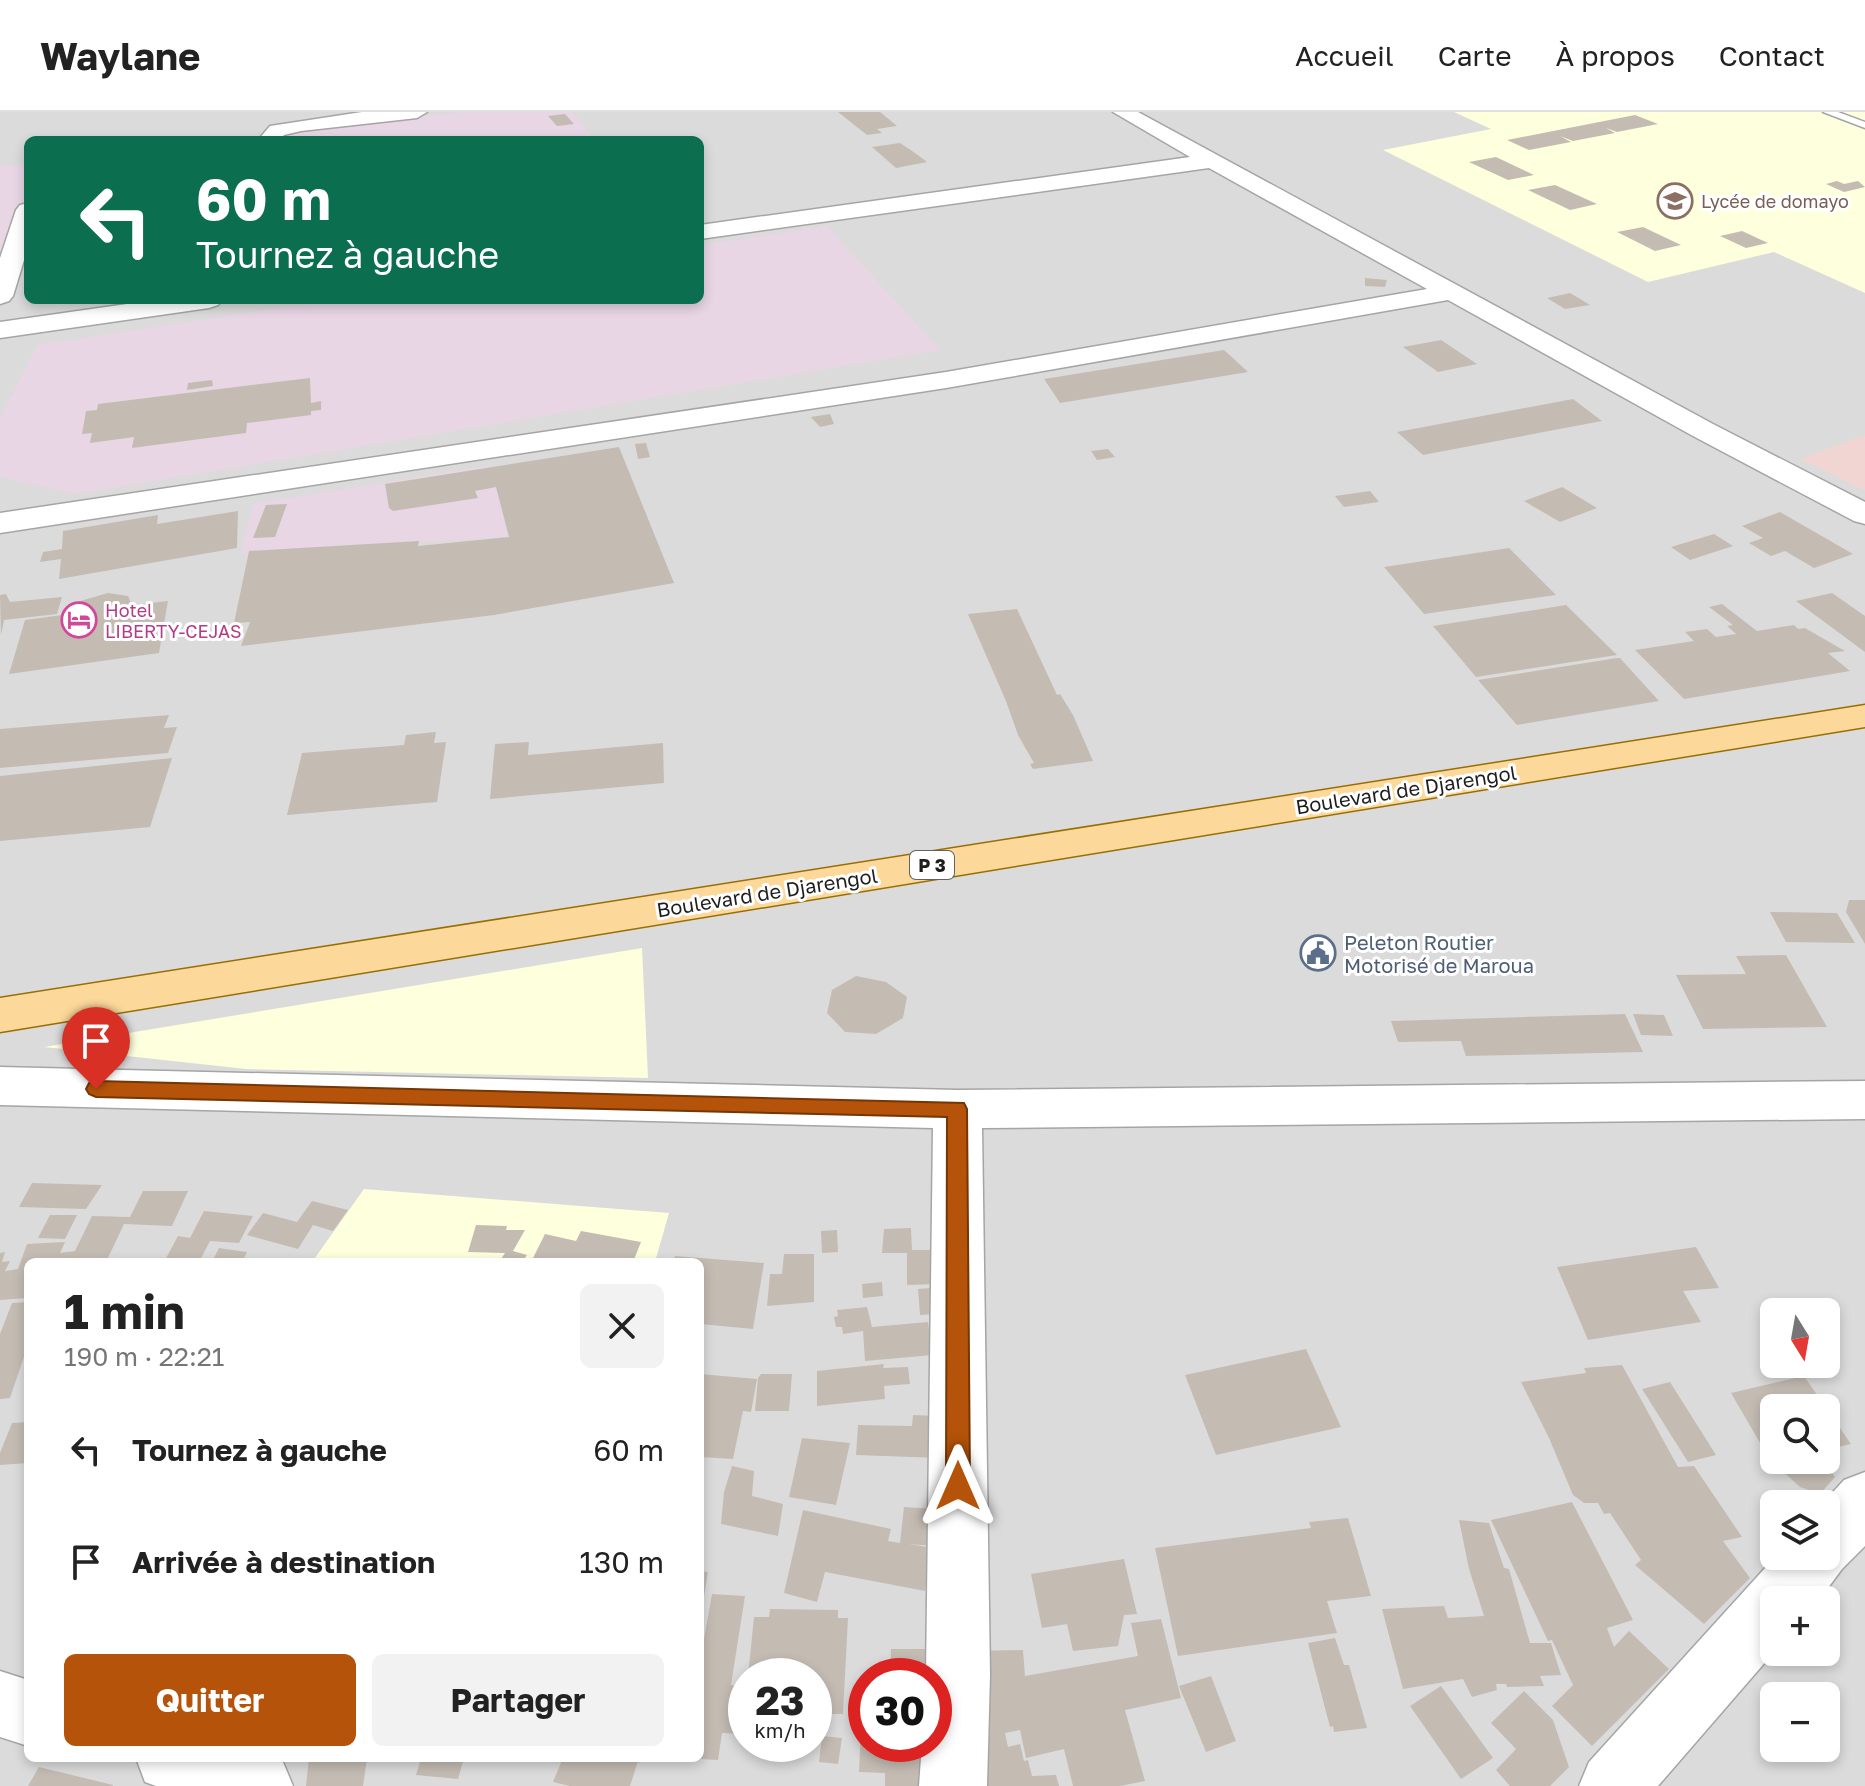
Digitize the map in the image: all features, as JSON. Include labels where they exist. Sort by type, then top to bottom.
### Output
[{"type":"main road","name":"Boulevard de Djarengol","points":[[0,1015],[1865,716]]},
{"type":"street","points":[[272,136],[277,130],[301,125],[417,112]]},
{"type":"street","points":[[1123,112],[1703,430],[1865,514]]},
{"type":"street","points":[[704,231],[1212,161]]},
{"type":"street","points":[[0,296],[24,222]]},
{"type":"street","points":[[0,523],[946,380],[1452,292]]},
{"type":"street","points":[[6,329],[52,304]]},
{"type":"street","points":[[6,329],[181,304]]},
{"type":"street","points":[[0,1086],[957,1109],[1865,1100]]},
{"type":"street","points":[[953,1786],[958,1675],[957,1109]]},
{"type":"street","points":[[1840,1529],[1865,1501]]},
{"type":"street","points":[[1790,1586],[1805,1570]]},
{"type":"street","points":[[1613,1786],[1760,1620]]},
{"type":"street","points":[[0,1704],[24,1712]]},
{"type":"street","points":[[182,1762],[259,1786]]},
{"type":"lane","points":[[1828,112],[1865,125]]},
{"type":"shaded area","points":[[0,112],[1865,112],[1865,1786],[0,1786]]},
{"type":"shaded area","points":[[462,112],[572,112],[591,136],[280,136],[280,133]]},
{"type":"shaded area","name":"Lycée de domayo","points":[[1454,112],[1865,112],[1865,293],[1774,252],[1648,282],[1383,150],[1491,129]]},
{"type":"shaded area","points":[[24,164],[24,217],[0,281],[0,167]]},
{"type":"shaded area","points":[[827,226],[940,350],[77,494],[0,477],[0,418],[38,345],[307,304],[704,304],[704,244]]},
{"type":"shaded area","points":[[1865,435],[1865,490],[1800,459]]},
{"type":"shaded area","points":[[487,466],[509,537],[241,554],[253,504]]},
{"type":"shaded area","points":[[642,948],[648,1078],[246,1069],[44,1047]]},
{"type":"shaded area","points":[[364,1189],[669,1213],[656,1258],[315,1258]]},
{"type":"building","points":[[838,112],[880,112],[897,126],[877,129],[882,133],[867,135]]},
{"type":"building","points":[[565,114],[574,124],[557,126],[548,116]]},
{"type":"building","points":[[1635,115],[1658,124],[1617,132],[1606,128],[1615,133],[1573,141],[1560,136],[1571,142],[1529,150],[1507,140]]},
{"type":"building","points":[[900,143],[927,162],[896,168],[872,147]]},
{"type":"building","points":[[1496,157],[1534,175],[1508,180],[1469,162]]},
{"type":"building","points":[[1837,181],[1844,184],[1858,181],[1865,187],[1844,192],[1826,184]]},
{"type":"building","points":[[1555,185],[1597,204],[1570,210],[1528,190]]},
{"type":"building","points":[[1643,227],[1681,245],[1655,251],[1617,232]]},
{"type":"building","points":[[1742,231],[1768,243],[1746,248],[1720,236]]},
{"type":"building","points":[[1365,278],[1387,280],[1385,287],[1365,286]]},
{"type":"building","points":[[1570,293],[1590,305],[1565,309],[1547,298]]},
{"type":"building","points":[[1441,340],[1477,364],[1438,372],[1403,347]]},
{"type":"building","points":[[1224,350],[1248,372],[1060,403],[1044,379]]},
{"type":"building","points":[[310,378],[311,403],[321,401],[321,410],[311,411],[311,415],[247,423],[246,433],[132,448],[134,437],[90,443],[92,433],[82,434],[86,411],[97,410],[98,404]]},
{"type":"building","points":[[212,380],[213,386],[187,390],[188,383]]},
{"type":"building","points":[[1573,399],[1602,421],[1423,455],[1397,432]]},
{"type":"building","points":[[830,414],[834,424],[820,427],[811,417]]},
{"type":"building","points":[[646,443],[650,457],[638,459],[635,444]]},
{"type":"building","points":[[619,447],[674,583],[494,615],[241,646],[250,622],[234,623],[249,551],[419,541],[418,546],[509,537],[496,487],[475,491],[478,498],[393,511],[389,508],[385,484]]},
{"type":"building","points":[[1108,449],[1115,457],[1097,460],[1091,451]]},
{"type":"building","points":[[1562,487],[1597,508],[1560,522],[1524,501]]},
{"type":"building","points":[[1370,491],[1379,502],[1344,507],[1335,496]]},
{"type":"building","points":[[287,504],[275,537],[253,538],[266,505]]},
{"type":"building","points":[[238,511],[237,548],[59,579],[61,559],[40,562],[43,552],[62,549],[63,531],[158,515],[157,524]]},
{"type":"building","points":[[1780,512],[1853,554],[1814,568],[1785,551],[1771,556],[1749,543],[1763,538],[1742,526]]},
{"type":"building","points":[[1714,534],[1733,546],[1690,560],[1671,547]]},
{"type":"building","points":[[1509,548],[1556,595],[1424,614],[1384,567]]},
{"type":"building","points":[[108,593],[128,596],[132,605],[168,601],[159,653],[9,674],[25,620],[70,614],[77,602]]},
{"type":"building","points":[[1832,593],[1865,616],[1865,652],[1796,601]]},
{"type":"building","points":[[6,594],[10,602],[62,597],[57,614],[4,620],[1,635],[0,595]]},
{"type":"building","points":[[1722,604],[1757,631],[1794,625],[1798,629],[1805,628],[1845,651],[1828,653],[1850,671],[1684,699],[1635,650],[1694,641],[1685,632],[1707,629],[1716,637],[1736,634],[1727,626],[1733,625],[1709,607]]},
{"type":"building","points":[[1566,605],[1617,655],[1476,677],[1433,626]]},
{"type":"building","points":[[1017,609],[1057,695],[1060,694],[1073,715],[1093,761],[1033,769],[1030,764],[1034,763],[1018,735],[968,614]]},
{"type":"building","points":[[1620,658],[1659,701],[1517,725],[1478,680]]},
{"type":"building","points":[[169,715],[164,728],[177,727],[168,753],[0,768],[0,729]]},
{"type":"building","points":[[436,732],[434,743],[446,742],[437,802],[287,815],[302,753],[404,745],[406,735]]},
{"type":"building","points":[[529,742],[528,755],[663,743],[664,783],[490,799],[495,744]]},
{"type":"building","points":[[172,758],[150,827],[0,841],[0,776]]},
{"type":"building","points":[[1849,900],[1865,900],[1865,944],[1846,912]]},
{"type":"building","points":[[1770,912],[1837,913],[1855,943],[1786,942]]},
{"type":"building","points":[[1786,955],[1827,1027],[1703,1029],[1676,975],[1746,974],[1736,956]]},
{"type":"building","points":[[856,976],[886,982],[907,997],[903,1018],[876,1034],[845,1032],[827,1013],[832,990]]},
{"type":"building","points":[[1625,1014],[1643,1052],[1466,1056],[1461,1041],[1398,1042],[1391,1021]]},
{"type":"building","points":[[1633,1014],[1664,1015],[1673,1036],[1641,1035]]},
{"type":"building","points":[[32,1183],[102,1185],[86,1209],[19,1207]]},
{"type":"building","points":[[143,1191],[188,1191],[172,1226],[124,1224],[108,1258],[24,1258],[24,1298],[0,1300],[0,1253],[5,1252],[2,1262],[10,1261],[5,1271],[18,1269],[27,1244],[65,1242],[60,1253],[75,1251],[92,1216],[130,1217]]},
{"type":"building","points":[[312,1201],[348,1210],[333,1231],[313,1225],[298,1249],[247,1235],[263,1213],[297,1222]]},
{"type":"building","points":[[204,1211],[253,1216],[239,1243],[210,1241],[201,1258],[166,1258],[178,1236],[190,1238]]},
{"type":"building","points":[[50,1215],[77,1215],[65,1239],[38,1238]]},
{"type":"building","points":[[476,1225],[525,1230],[513,1251],[527,1255],[525,1258],[502,1258],[505,1253],[468,1252]]},
{"type":"building","points":[[911,1228],[912,1250],[933,1250],[938,1284],[907,1285],[907,1253],[882,1253],[884,1229]]},
{"type":"building","points":[[837,1230],[838,1252],[822,1253],[821,1231]]},
{"type":"building","points":[[581,1231],[641,1242],[635,1258],[533,1258],[545,1234],[576,1241]]},
{"type":"building","points":[[1696,1247],[1719,1288],[1683,1291],[1701,1322],[1588,1340],[1557,1267]]},
{"type":"building","points":[[219,1248],[247,1252],[244,1258],[214,1258]]},
{"type":"building","points":[[784,1254],[814,1254],[814,1302],[767,1306],[770,1274],[782,1274]]},
{"type":"building","points":[[704,1258],[764,1263],[753,1329],[704,1324]]},
{"type":"building","points":[[882,1282],[883,1296],[863,1298],[862,1284]]},
{"type":"building","points":[[931,1288],[934,1314],[920,1315],[918,1289]]},
{"type":"building","points":[[24,1302],[24,1357],[10,1398],[0,1399],[0,1334],[12,1303]]},
{"type":"building","points":[[867,1307],[872,1327],[928,1322],[929,1329],[941,1327],[944,1354],[865,1361],[863,1331],[843,1334],[842,1327],[836,1327],[834,1317],[838,1316],[837,1310]]},
{"type":"building","points":[[1306,1349],[1341,1427],[1216,1455],[1185,1375]]},
{"type":"building","points":[[884,1364],[883,1368],[908,1367],[910,1384],[884,1386],[885,1399],[817,1406],[817,1371]]},
{"type":"building","points":[[1622,1365],[1678,1467],[1694,1466],[1742,1537],[1723,1541],[1750,1578],[1704,1624],[1635,1565],[1641,1560],[1610,1513],[1604,1514],[1598,1503],[1584,1503],[1573,1495],[1521,1382],[1586,1373],[1584,1368]]},
{"type":"building","points":[[704,1374],[757,1379],[751,1412],[743,1411],[733,1459],[704,1457]]},
{"type":"building","points":[[761,1374],[792,1374],[789,1411],[755,1411]]},
{"type":"building","points":[[1805,1378],[1816,1394],[1760,1394],[1760,1443],[1731,1393]]},
{"type":"building","points":[[1670,1382],[1716,1455],[1688,1462],[1642,1389]]},
{"type":"building","points":[[913,1415],[940,1416],[939,1458],[856,1455],[858,1425],[912,1426]]},
{"type":"building","points":[[24,1422],[24,1463],[0,1465],[0,1453],[12,1423]]},
{"type":"building","points":[[1840,1428],[1851,1444],[1840,1447]]},
{"type":"building","points":[[802,1438],[850,1443],[836,1505],[789,1497]]},
{"type":"building","points":[[732,1466],[754,1471],[752,1496],[783,1504],[778,1536],[721,1524],[724,1492]]},
{"type":"building","points":[[1786,1474],[1833,1474],[1835,1477],[1824,1490],[1800,1487]]},
{"type":"building","points":[[1572,1502],[1633,1620],[1607,1628],[1614,1647],[1629,1631],[1669,1669],[1592,1746],[1552,1706],[1573,1685],[1552,1640],[1548,1641],[1491,1520]]},
{"type":"building","points":[[904,1507],[936,1509],[933,1546],[909,1544],[933,1548],[925,1591],[825,1572],[817,1602],[784,1593],[803,1510],[891,1529],[888,1541],[900,1543]]},
{"type":"building","points":[[1348,1518],[1371,1596],[1327,1601],[1337,1633],[1178,1656],[1155,1548],[1311,1528],[1309,1522]]},
{"type":"building","points":[[1459,1520],[1489,1523],[1504,1568],[1509,1569],[1530,1643],[1551,1643],[1561,1675],[1540,1676],[1544,1686],[1507,1687],[1506,1684],[1496,1684],[1497,1690],[1472,1697],[1463,1679],[1403,1689],[1382,1609],[1444,1606],[1448,1618],[1484,1616],[1469,1569]]},
{"type":"building","points":[[1124,1559],[1137,1614],[1124,1615],[1118,1646],[1073,1651],[1067,1624],[1042,1628],[1031,1574]]},
{"type":"building","points":[[704,1572],[708,1572],[704,1597]]},
{"type":"building","points":[[712,1594],[745,1596],[735,1658],[728,1658],[728,1733],[722,1733],[718,1760],[704,1759],[704,1639]]},
{"type":"building","points":[[770,1609],[838,1610],[838,1618],[848,1618],[843,1714],[832,1714],[832,1658],[750,1658],[754,1617],[769,1617]]},
{"type":"building","points":[[1161,1619],[1181,1698],[1125,1710],[1145,1781],[1120,1786],[1073,1786],[1064,1749],[1026,1758],[1020,1730],[1005,1733],[1008,1747],[1020,1744],[1032,1776],[1056,1775],[1059,1786],[971,1786],[974,1651],[1023,1650],[1025,1676],[1138,1656],[1131,1623]]},
{"type":"building","points":[[1335,1638],[1344,1665],[1349,1665],[1367,1728],[1334,1732],[1333,1726],[1330,1727],[1308,1643]]},
{"type":"building","points":[[891,1649],[927,1649],[927,1658],[891,1658]]},
{"type":"building","points":[[1211,1676],[1236,1741],[1206,1752],[1179,1686]]},
{"type":"building","points":[[1441,1686],[1493,1758],[1461,1779],[1410,1706]]},
{"type":"building","points":[[1524,1691],[1553,1720],[1569,1767],[1550,1786],[1510,1786],[1496,1770],[1516,1749],[1491,1723]]},
{"type":"building","points":[[832,1737],[842,1738],[838,1764],[819,1762],[832,1762]]},
{"type":"building","points":[[309,1762],[366,1762],[363,1786],[306,1786]]},
{"type":"building","points":[[420,1762],[463,1762],[458,1779],[416,1775]]},
{"type":"building","points":[[561,1762],[638,1762],[630,1786],[570,1786],[553,1782]]},
{"type":"building","points":[[859,1762],[927,1762],[927,1786],[885,1786],[885,1773],[859,1772]]},
{"type":"building","points":[[39,1767],[113,1785],[113,1786],[28,1786]]},
{"type":"place","name":"Lycée de domayo","points":[[1675,201]]},
{"type":"place","name":"Hotel LIBERTY-CEJAS","points":[[79,620]]},
{"type":"place","name":"Peleton Routier Motorisé de Maroua","points":[[1318,953]]},
{"type":"route","points":[[96,1089],[957,1109],[958,1486]]}]
